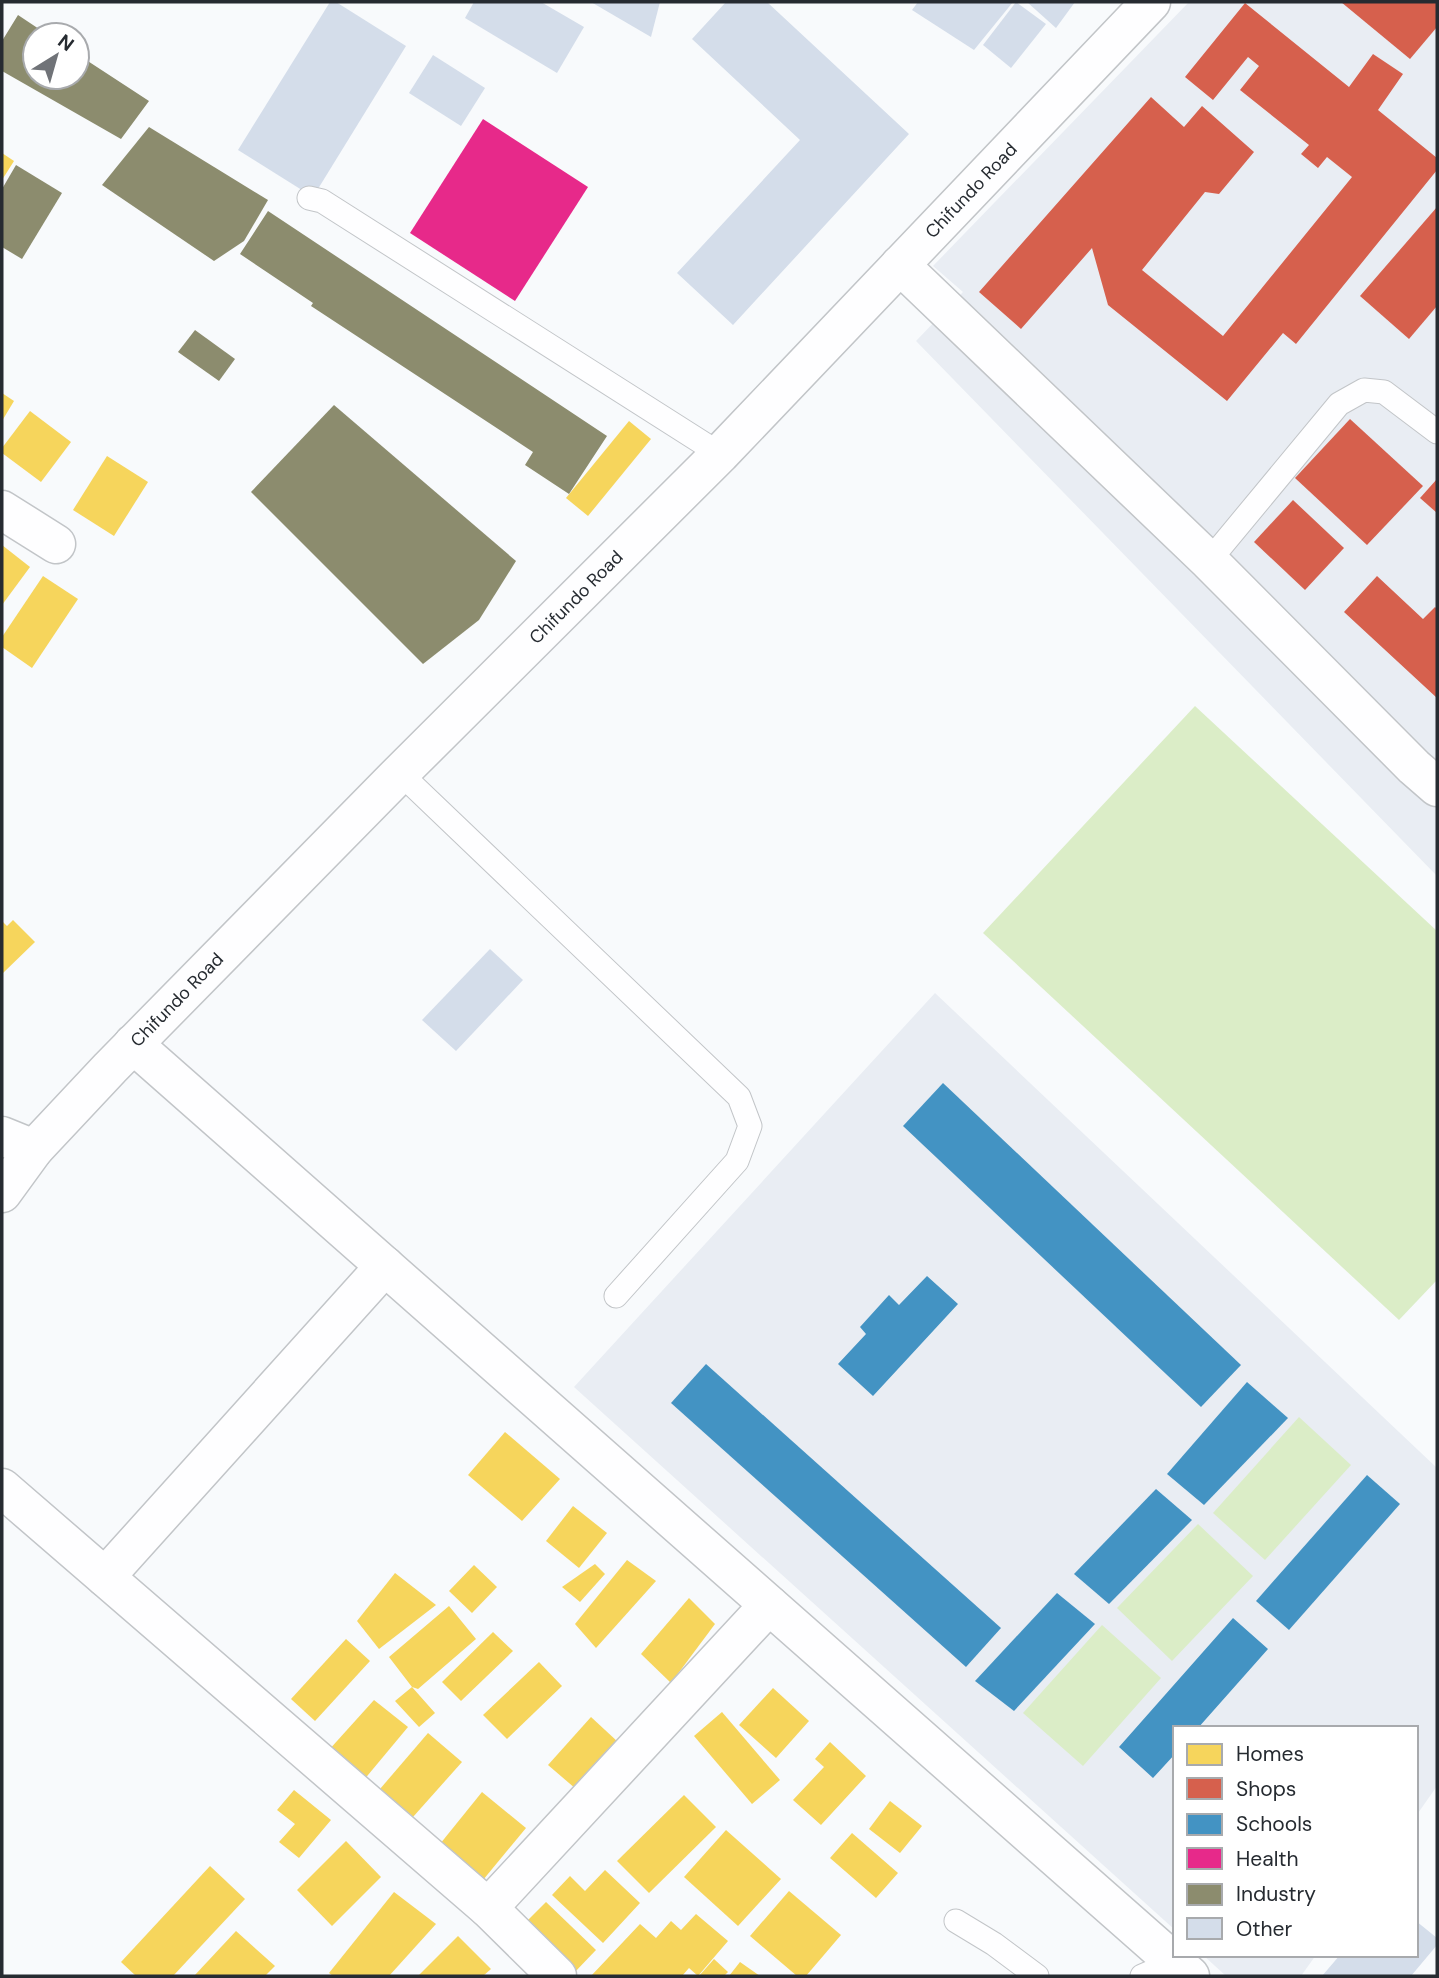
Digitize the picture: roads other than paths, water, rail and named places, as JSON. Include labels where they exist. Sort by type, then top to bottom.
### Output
[{"type":"street","name":"Chifundo Road","points":[[2,1193],[18,1143],[133,1044],[400,772],[720,454],[1151,2]]},
{"type":"street","points":[[900,265],[1209,561],[1437,787]]},
{"type":"street","points":[[2,510],[56,544]]},
{"type":"street","points":[[133,1044],[769,1605],[1169,1972]]},
{"type":"street","points":[[105,1577],[385,1266]]},
{"type":"street","points":[[2,1488],[488,1908],[557,1976]]},
{"type":"street","points":[[488,1908],[769,1605]]},
{"type":"lane","points":[[309,198],[322,201],[720,454]]},
{"type":"lane","points":[[1209,561],[1339,404],[1364,390],[1384,392],[1437,432]]},
{"type":"lane","points":[[400,772],[739,1097],[750,1126],[737,1161],[616,1296]]},
{"type":"lane","points":[[956,1921],[994,1944],[1037,1976]]}]
